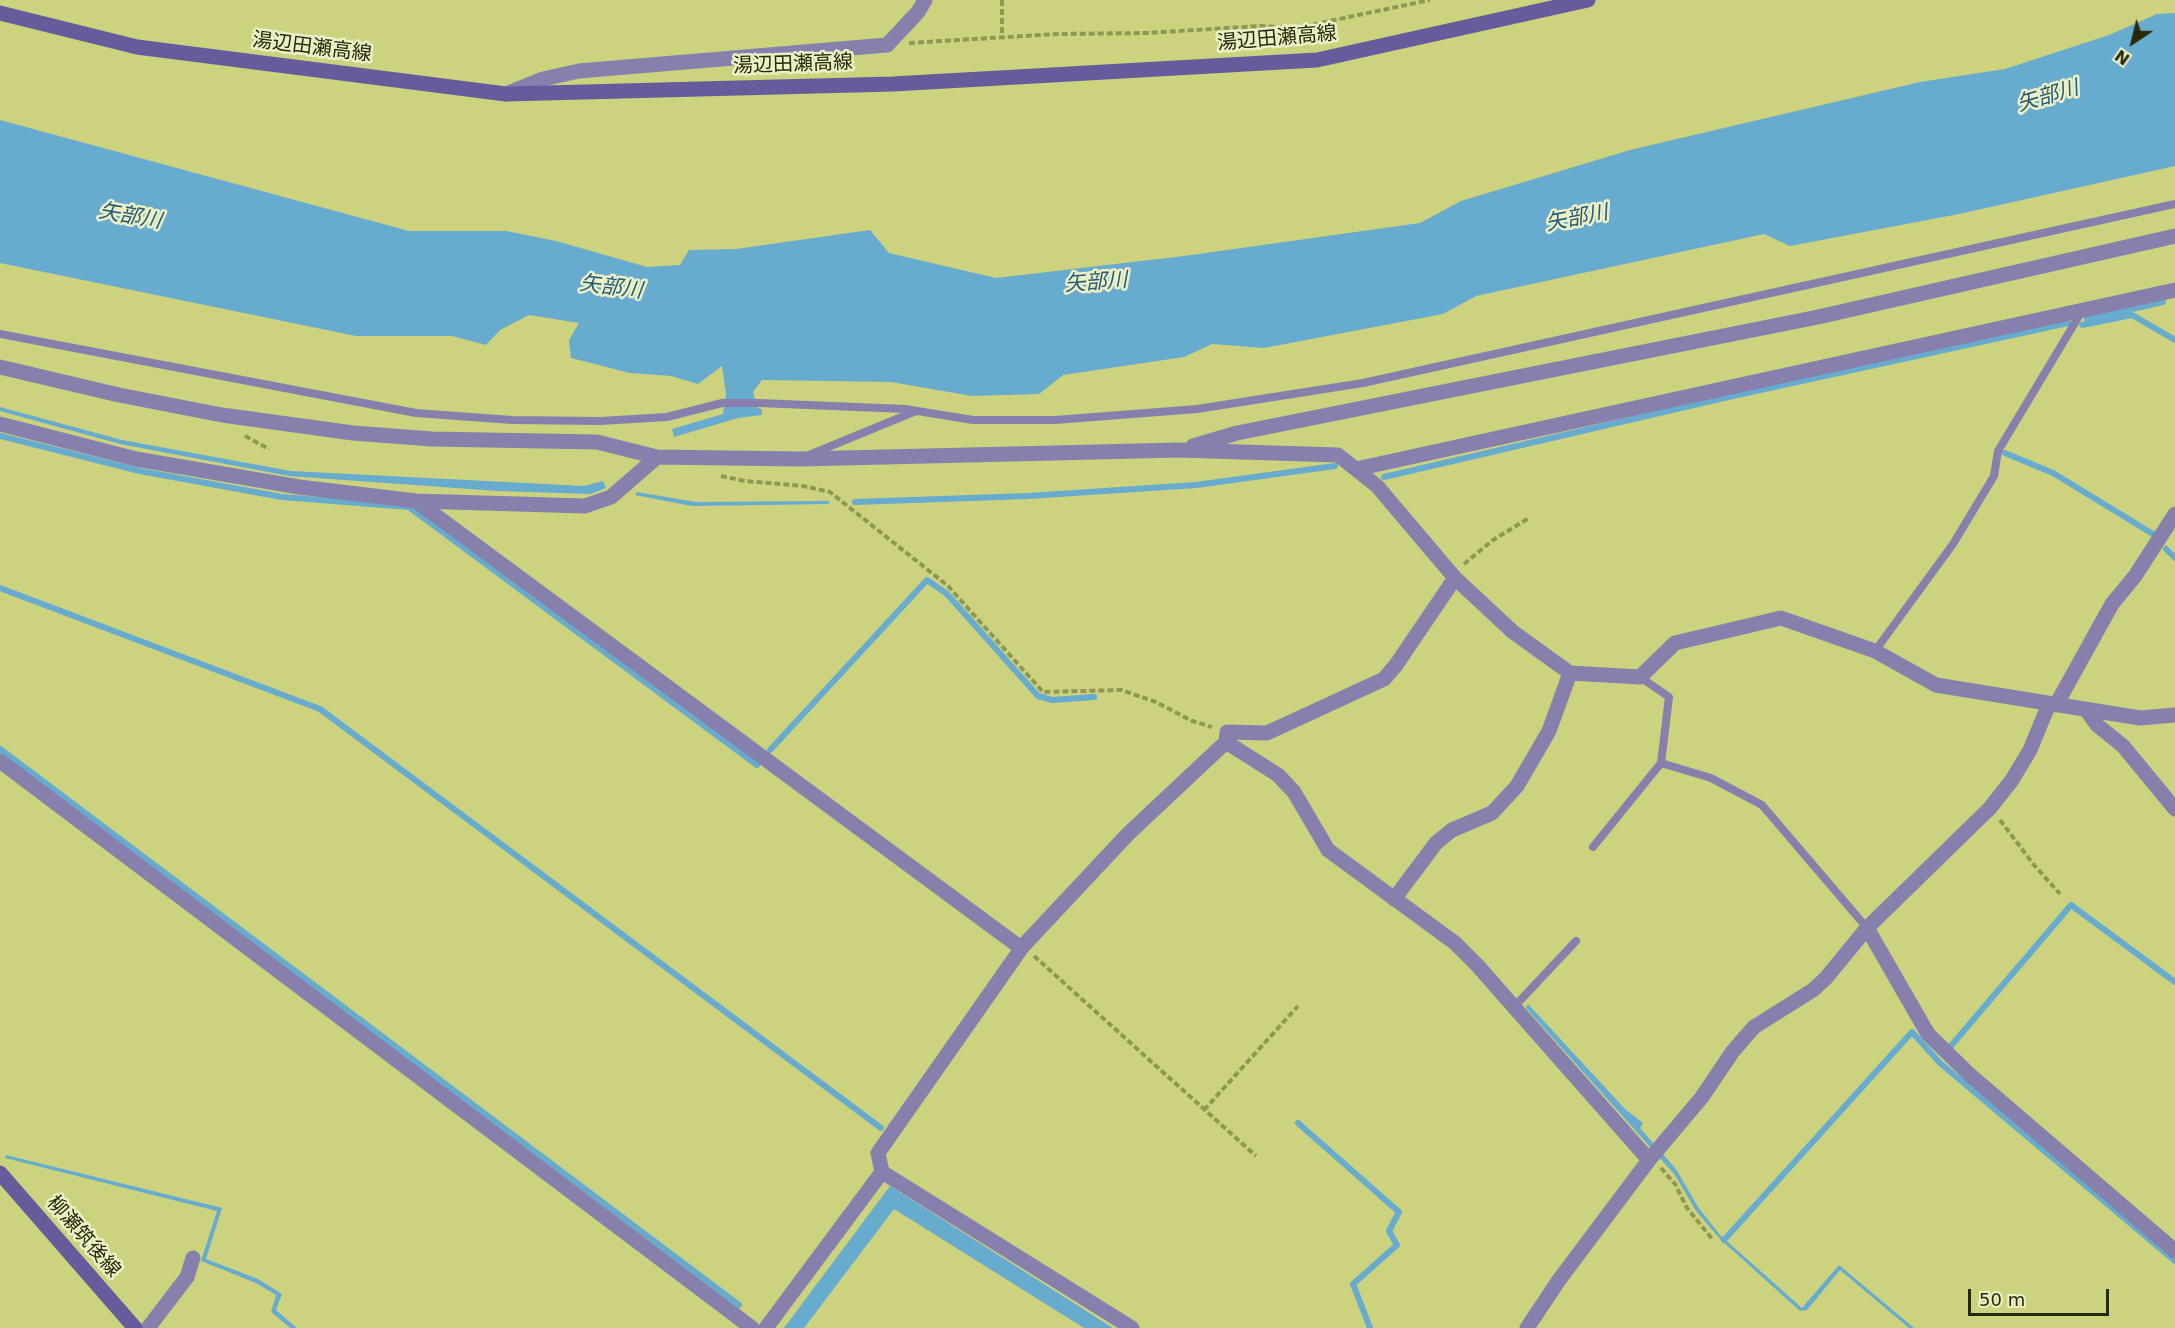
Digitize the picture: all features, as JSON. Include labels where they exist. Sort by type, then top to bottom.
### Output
[{"type":"main road","name":"湯辺田瀬高線","points":[[0,13],[137,47],[506,94],[893,84],[1317,60],[1588,0]]},
{"type":"main road","name":"柳瀬筑後線","points":[[0,1173],[135,1328]]},
{"type":"street","points":[[506,94],[543,79],[579,71],[887,45],[918,12],[925,0]]},
{"type":"street","points":[[1179,450],[1237,433],[1818,317],[2175,236]]},
{"type":"street","points":[[1356,469],[2175,290]]},
{"type":"street","points":[[0,368],[211,413],[353,433],[432,439],[597,442],[657,457],[800,459],[1179,450],[1338,455],[1377,486],[1454,576],[1513,632],[1570,673],[1640,677],[1675,643],[1781,618],[1875,651],[1936,685],[2140,718],[2175,715]]},
{"type":"street","points":[[0,424],[136,459],[299,487],[416,501],[585,506],[611,497],[657,457]]},
{"type":"street","points":[[416,501],[1022,947]]},
{"type":"street","points":[[1527,1328],[1559,1280],[1650,1158],[1702,1097],[1733,1051],[1754,1027],[1813,990],[1866,928],[1990,808],[2012,780],[2030,750],[2052,705],[2112,604],[2135,576],[2175,513]]},
{"type":"street","points":[[1132,1328],[882,1172],[878,1153],[1022,947],[1128,834],[1226,737],[1268,733],[1384,679],[1396,665],[1454,576]]},
{"type":"street","points":[[1394,899],[1436,843],[1452,830],[1492,813],[1517,786],[1549,731],[1570,673]]},
{"type":"street","points":[[2087,711],[2097,725],[2123,746],[2175,809]]},
{"type":"street","points":[[1226,737],[1278,775],[1294,792],[1328,850],[1455,943],[1650,1158]]},
{"type":"street","points":[[0,761],[752,1328]]},
{"type":"street","points":[[1866,928],[1928,1034],[1970,1075],[2175,1251]]},
{"type":"street","points":[[766,1328],[882,1172]]},
{"type":"street","points":[[148,1328],[187,1277],[193,1258]]},
{"type":"lane","points":[[0,334],[416,413],[512,420],[600,421],[667,417],[722,403],[759,403],[917,411],[973,420],[1055,420],[1197,409],[1363,383],[2175,204]]},
{"type":"lane","points":[[1875,651],[1953,544],[1994,476],[1998,451],[2082,310]]},
{"type":"lane","points":[[800,459],[917,411]]},
{"type":"lane","points":[[1593,847],[1661,764],[1669,697],[1640,677]]},
{"type":"lane","points":[[1661,764],[1711,778],[1761,805],[1866,928]]},
{"type":"lane","points":[[1514,1007],[1576,941]]},
{"type":"path","points":[[1002,0],[1002,37]]},
{"type":"path","points":[[887,45],[1002,37],[1260,26],[1296,28],[1430,0]]},
{"type":"path","points":[[711,473],[745,482],[803,486],[830,492],[948,586],[1043,692],[1121,690],[1156,702],[1226,737]]},
{"type":"path","points":[[1454,576],[1493,540],[1529,518]]},
{"type":"path","points":[[1990,808],[2014,836],[2034,865],[2060,894]]},
{"type":"path","points":[[1022,947],[1256,1156]]},
{"type":"path","points":[[1204,1110],[1298,1006]]},
{"type":"path","points":[[1650,1158],[1675,1184],[1687,1208],[1713,1240]]},
{"type":"water","name":"矢部川","points":[[2175,13],[2175,166],[1959,214],[1790,246],[1764,234],[1476,296],[1443,314],[1264,348],[1212,344],[1184,357],[1063,375],[1039,394],[972,396],[891,382],[762,380],[753,392],[757,407],[762,410],[762,415],[738,418],[674,437],[672,429],[723,414],[726,394],[722,366],[698,384],[671,376],[630,373],[571,358],[569,340],[579,323],[529,315],[500,330],[486,345],[452,336],[356,336],[0,263],[0,120],[409,231],[506,231],[556,241],[647,267],[680,265],[689,250],[736,249],[870,230],[889,253],[996,278],[1184,256],[1420,223],[1461,201],[1630,150],[1920,82],[2005,69],[2109,35],[2157,14]]},
{"type":"water","points":[[0,407],[122,440],[291,471],[584,486],[603,481],[606,488],[591,494],[497,491],[289,476],[120,444],[0,411]]},
{"type":"water","points":[[637,492],[696,502],[829,501],[829,504],[692,506],[635,495]]},
{"type":"water","points":[[1528,1004],[1625,1109],[1643,1123],[1640,1128],[1676,1169],[1698,1207],[1720,1235],[1802,1308],[1839,1265],[1914,1328],[1909,1328],[1840,1270],[1807,1310],[1800,1311],[1720,1239],[1696,1211],[1675,1175],[1526,1008]]},
{"type":"water","points":[[6,1155],[222,1208],[206,1259],[258,1279],[282,1294],[276,1310],[297,1328],[290,1328],[271,1312],[276,1295],[256,1283],[201,1261],[217,1211],[5,1158]]},
{"type":"water","points":[[890,1186],[1113,1328],[1084,1328],[894,1209],[804,1328],[784,1328]]},
{"type":"waterway","points":[[2087,319],[2163,302]]},
{"type":"waterway","points":[[2082,325],[2132,315],[2175,340]]},
{"type":"waterway","points":[[1384,477],[1728,397],[2068,323]]},
{"type":"waterway","points":[[0,436],[140,471],[282,497],[409,507],[757,765]]},
{"type":"waterway","points":[[2005,453],[2053,473],[2153,534]]},
{"type":"waterway","points":[[855,502],[1028,496],[1196,485],[1335,466]]},
{"type":"waterway","points":[[2166,549],[2175,558]]},
{"type":"waterway","points":[[770,750],[927,580],[947,594],[1038,696],[1052,700],[1094,697]]},
{"type":"waterway","points":[[0,588],[320,709],[881,1128]]},
{"type":"waterway","points":[[0,749],[739,1305]]},
{"type":"waterway","points":[[1950,1047],[2071,905],[2175,982]]},
{"type":"waterway","points":[[1724,1240],[1912,1032],[1940,1063],[2175,1261]]},
{"type":"waterway","points":[[1298,1123],[1399,1212],[1389,1231],[1397,1245],[1353,1284],[1370,1328]]}]
